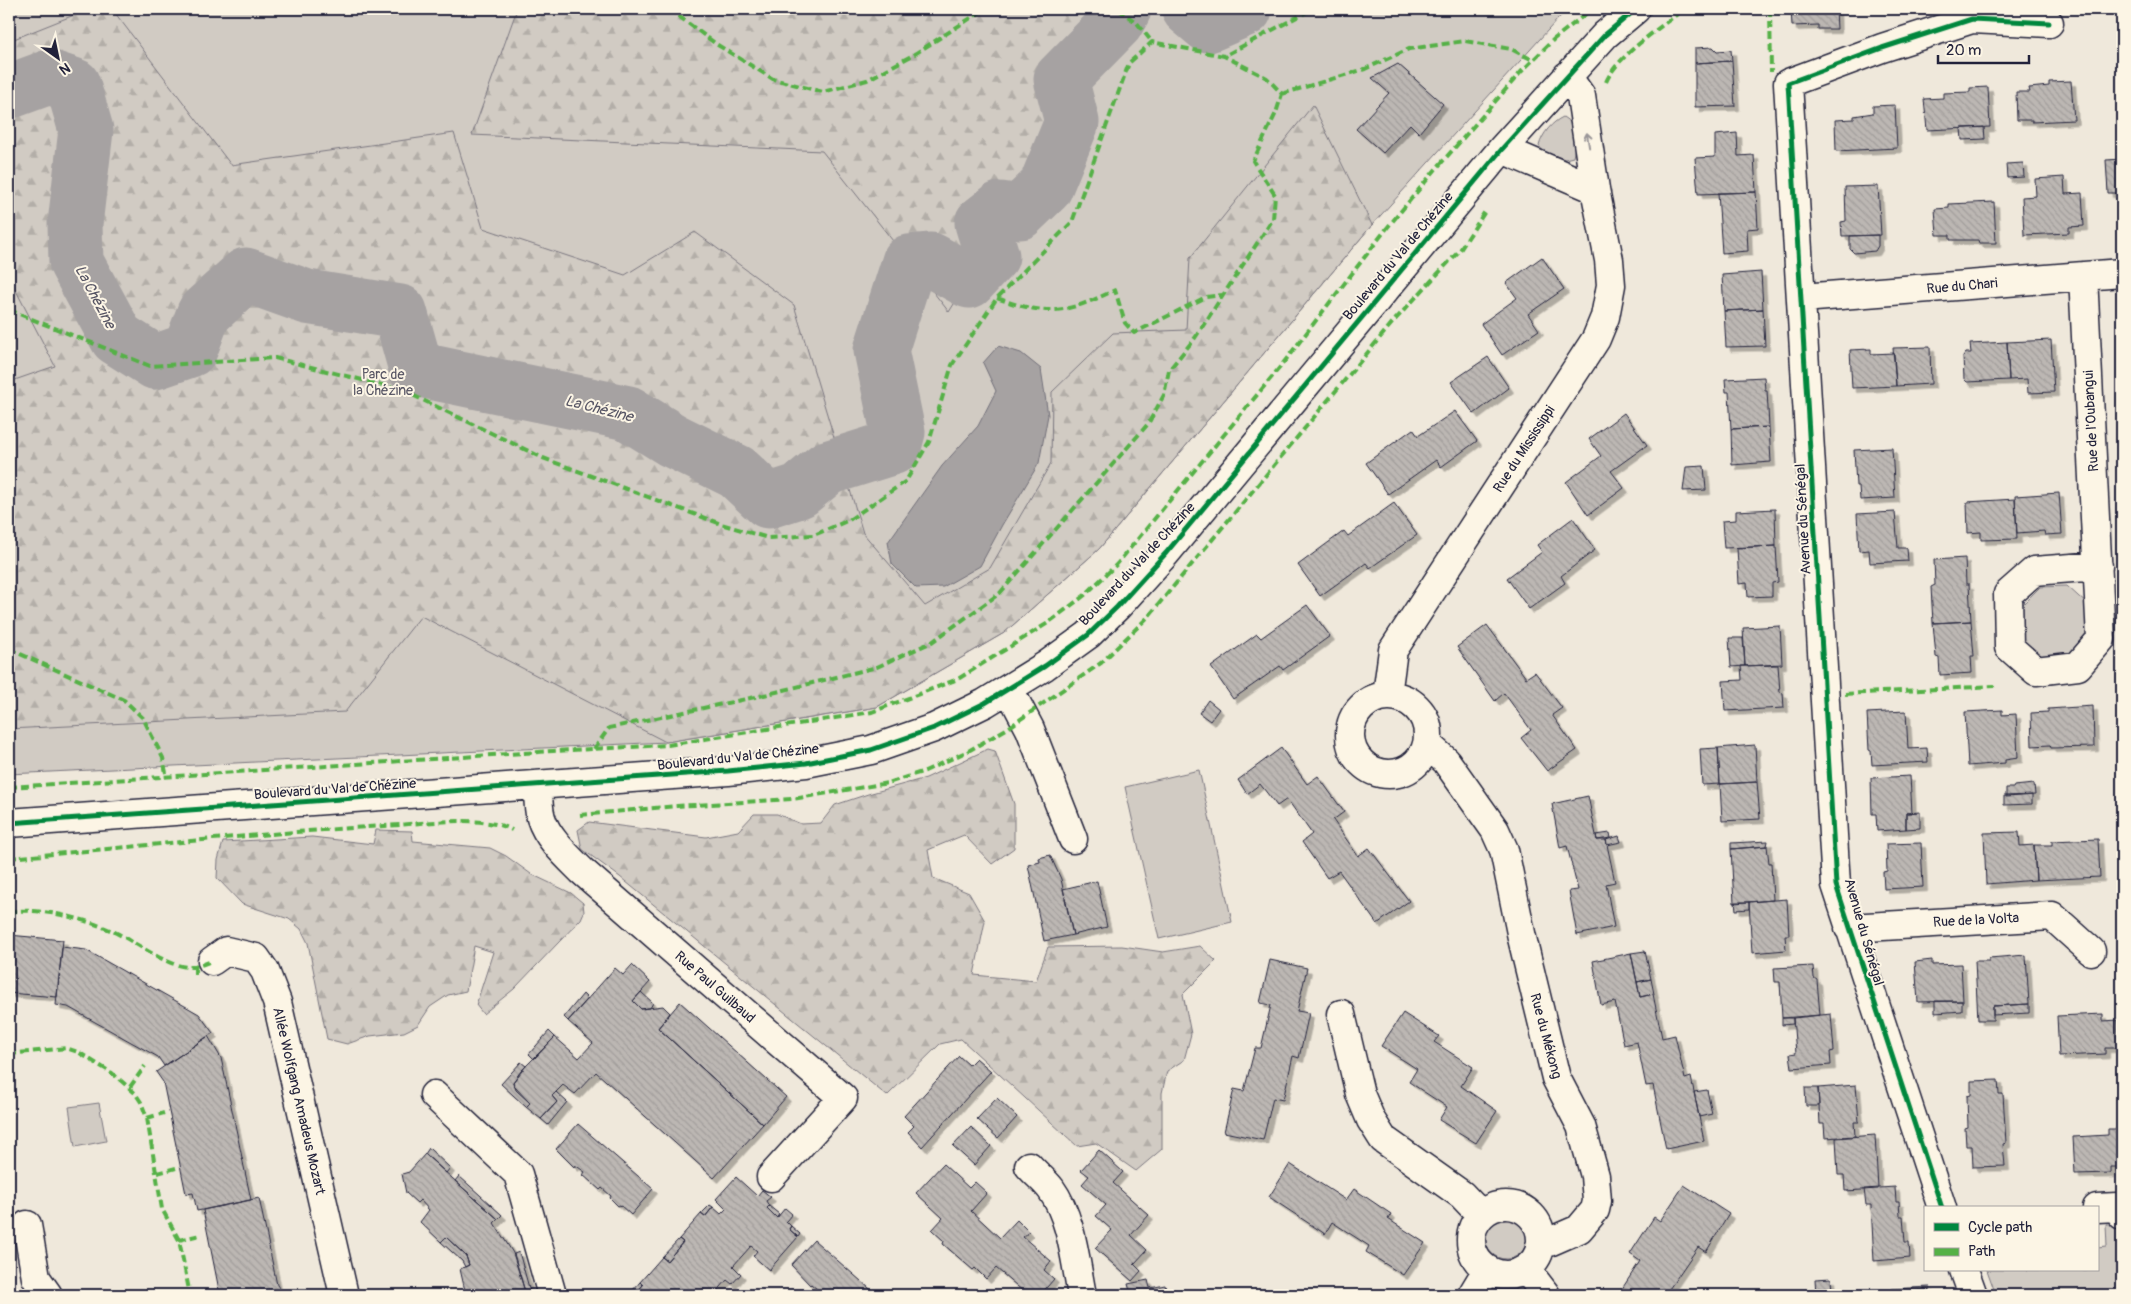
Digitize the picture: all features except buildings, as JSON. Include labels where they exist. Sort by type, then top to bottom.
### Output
[{"type":"street","name":"Boulevard du Val de Chézine","points":[[9,823],[538,786],[806,763],[871,750],[934,728],[1009,689],[1088,635],[1117,607],[1160,560],[1502,149],[1605,36],[1636,9]]},
{"type":"street","name":"Avenue du Sénégal","points":[[1941,1206],[1836,885],[1788,83],[1882,48],[1972,19],[2049,23]]},
{"type":"street","name":"Rue du Mississippi","points":[[1387,695],[1393,650],[1596,339],[1605,318],[1611,285],[1609,260],[1595,188],[1581,96],[1567,76]]},
{"type":"street","points":[[1502,149],[1595,188]]},
{"type":"street","name":"Rue du Chari","points":[[1802,298],[2122,273]]},
{"type":"street","name":"Rue de l'Oubangui","points":[[2083,276],[2098,566]]},
{"type":"street","points":[[1009,689],[1030,729],[1073,838]]},
{"type":"street","points":[[1387,695],[1400,696],[1413,703],[1424,716],[1429,736],[1428,745],[1418,762],[1408,769],[1390,774],[1378,773],[1365,766],[1354,753],[1350,735],[1351,724],[1356,712],[1376,697],[1387,695]]},
{"type":"street","name":"Rue du Mékong","points":[[1428,745],[1446,761],[1495,830],[1504,850],[1522,938],[1556,1078],[1582,1126],[1595,1176],[1597,1201],[1595,1210],[1579,1229],[1540,1246]]},
{"type":"street","name":"Rue Paul Guilbaud","points":[[538,786],[539,810],[542,822],[555,842],[582,871],[843,1098],[772,1177]]},
{"type":"street","name":"Rue de la Volta","points":[[1849,928],[2052,916],[2091,951]]},
{"type":"street","name":"Allée Wolfgang Amadeus Mozart","points":[[212,961],[226,950],[256,958],[266,971],[277,1002],[344,1295]]},
{"type":"street","points":[[1341,1014],[1360,1094],[1371,1120],[1383,1139],[1462,1195],[1481,1215]]},
{"type":"street","points":[[434,1095],[518,1174],[552,1295]]},
{"type":"street","points":[[1029,1166],[1051,1189],[1062,1211],[1069,1233],[1082,1295]]},
{"type":"street","points":[[1500,1205],[1511,1205],[1522,1208],[1538,1224],[1541,1234],[1540,1246],[1533,1262],[1526,1269],[1507,1275],[1488,1270],[1479,1263],[1473,1254],[1470,1244],[1474,1223],[1481,1215],[1490,1208],[1500,1205]]},
{"type":"street","points":[[2098,1208],[2117,1207],[2122,1215]]},
{"type":"street","points":[[26,1224],[36,1278],[48,1295]]},
{"type":"street","points":[[1526,1269],[1546,1295]]},
{"type":"street","points":[[1472,1295],[1488,1270]]},
{"type":"street","points":[[1965,1272],[1974,1295]]},
{"type":"green space","name":"Parc de la Chézine","points":[[9,9],[1567,9],[1372,225],[1099,549],[1004,633],[877,707],[666,742],[9,774]]},
{"type":"green space","points":[[89,9],[112,9],[231,165],[454,133],[483,228],[625,275],[695,232],[794,305],[863,533],[925,606],[990,568],[1051,463],[1052,392],[1113,333],[1186,330],[1190,258],[1313,105],[1372,225],[1099,549],[1004,633],[877,707],[666,742],[421,616],[345,712],[9,729],[9,382],[55,366],[9,277],[9,41]]},
{"type":"green space","points":[[517,9],[1116,9],[1042,163],[949,312],[822,151],[472,135]]},
{"type":"green space","points":[[1563,117],[1570,122],[1575,147],[1573,157],[1565,159],[1544,152],[1539,146],[1542,137],[1548,129]]},
{"type":"green space","points":[[2067,586],[2089,606],[2089,637],[2070,658],[2042,658],[2022,640],[2021,606],[2040,587]]},
{"type":"green space","points":[[988,749],[995,751],[1014,804],[1014,848],[992,864],[964,835],[928,850],[933,878],[969,893],[985,921],[974,975],[1036,981],[1048,947],[1122,946],[1163,952],[1200,946],[1216,961],[1183,994],[1191,1034],[1184,1060],[1167,1071],[1162,1093],[1162,1149],[1136,1171],[1096,1143],[1077,1146],[961,1039],[940,1044],[887,1096],[620,877],[582,849],[578,830],[589,822],[706,837],[738,831],[754,814],[777,814],[801,824],[821,823],[835,805],[926,778]]},
{"type":"green space","points":[[1199,770],[1232,922],[1159,939],[1125,787]]},
{"type":"green space","points":[[376,830],[412,831],[413,841],[490,848],[506,856],[531,874],[571,893],[583,903],[584,912],[581,919],[514,989],[483,1014],[476,1005],[493,952],[474,946],[466,991],[448,995],[430,1007],[418,1025],[404,1032],[370,1036],[347,1044],[327,1039],[308,943],[301,929],[289,919],[242,904],[217,878],[218,860],[223,842],[312,837],[373,844]]},
{"type":"green space","points":[[99,1103],[106,1141],[75,1147],[69,1107]]},
{"type":"green space","points":[[1510,1217],[1518,1220],[1524,1226],[1527,1238],[1524,1250],[1518,1256],[1502,1259],[1494,1256],[1488,1250],[1485,1234],[1488,1226],[1494,1220]]},
{"type":"green space","points":[[2106,1224],[2111,1224],[2122,1234],[2122,1295],[1996,1295],[1988,1272],[2098,1272],[2098,1248],[2107,1247]]},
{"type":"shaded area","points":[[998,346],[1021,353],[1041,369],[1048,415],[1039,463],[980,566],[943,587],[916,588],[892,564],[888,542],[942,466],[978,426],[996,391],[983,363]]},
{"type":"waterway","name":"La Chézine","points":[[9,90],[11,91],[49,77],[73,85],[86,130],[75,224],[76,262],[117,338],[155,362],[190,350],[204,313],[246,275],[307,297],[400,312],[416,369],[628,413],[672,440],[737,472],[768,501],[799,491],[827,468],[894,447],[898,432],[881,350],[909,262],[931,260],[969,281],[992,256],[982,223],[1000,209],[1020,212],[1045,188],[1072,122],[1061,79],[1116,23],[1124,9]]},
{"type":"waterway","name":"La Chézine","points":[[1189,9],[1208,25],[1245,9]]},
{"type":"marked path","points":[[669,9],[716,44],[773,79],[823,92],[867,80],[913,55],[985,9]]},
{"type":"marked path","points":[[1118,9],[1137,23],[1152,42]]},
{"type":"marked path","points":[[9,310],[150,366],[275,358],[402,390],[543,458],[721,524],[768,538],[814,535],[849,520],[906,481],[929,442],[952,365],[997,298],[1072,222],[1129,63],[1152,42],[1224,56],[1312,9]]},
{"type":"marked path","points":[[9,787],[668,745],[872,712],[958,679],[1048,623],[1085,595],[1117,564],[1281,366],[1387,228],[1436,169],[1521,72],[1554,39],[1592,9]]},
{"type":"marked path","points":[[1606,82],[1611,72],[1629,52],[1684,9]]},
{"type":"marked path","points":[[1770,9],[1771,72]]},
{"type":"marked path","points":[[1282,94],[1365,69],[1409,49],[1465,41],[1511,49],[1533,60]]},
{"type":"marked path","points":[[594,749],[609,728],[760,696],[877,667],[932,642],[1000,593],[1148,424],[1164,395],[1169,370],[1195,338],[1273,219],[1275,195],[1253,161],[1276,113],[1282,94],[1267,78],[1224,56]]},
{"type":"marked path","points":[[580,815],[677,806],[793,799],[888,783],[925,771],[970,750],[1008,728],[1101,663],[1148,617],[1393,322],[1460,250],[1486,210]]},
{"type":"marked path","points":[[997,298],[1031,308],[1058,310],[1084,304],[1115,290],[1125,323],[1134,333],[1206,297],[1222,295]]},
{"type":"marked path","points":[[9,649],[124,700],[143,718],[163,758],[167,778]]},
{"type":"marked path","points":[[1845,694],[1995,686]]},
{"type":"marked path","points":[[9,858],[244,836],[433,822],[485,822],[512,830]]},
{"type":"marked path","points":[[9,912],[46,912],[87,921],[119,935],[162,959],[183,966],[193,967],[212,961]]},
{"type":"marked path","points":[[195,967],[195,979]]},
{"type":"marked path","points":[[9,1054],[66,1048],[78,1052],[112,1073],[135,1093],[141,1102],[147,1118],[162,1209],[179,1240],[190,1295]]},
{"type":"marked path","points":[[130,1087],[145,1066]]},
{"type":"marked path","points":[[147,1118],[164,1113]]},
{"type":"marked path","points":[[157,1173],[176,1168]]},
{"type":"marked path","points":[[179,1240],[200,1235]]},
{"type":"cycle path","points":[[9,823],[728,771],[806,763],[871,750],[934,728],[985,703],[1045,666],[1088,635],[1117,607],[1166,553],[1502,149],[1605,35],[1636,9]]},
{"type":"cycle path","points":[[1941,1206],[1836,885],[1788,83],[1882,48],[1972,19],[2049,23]]}]
